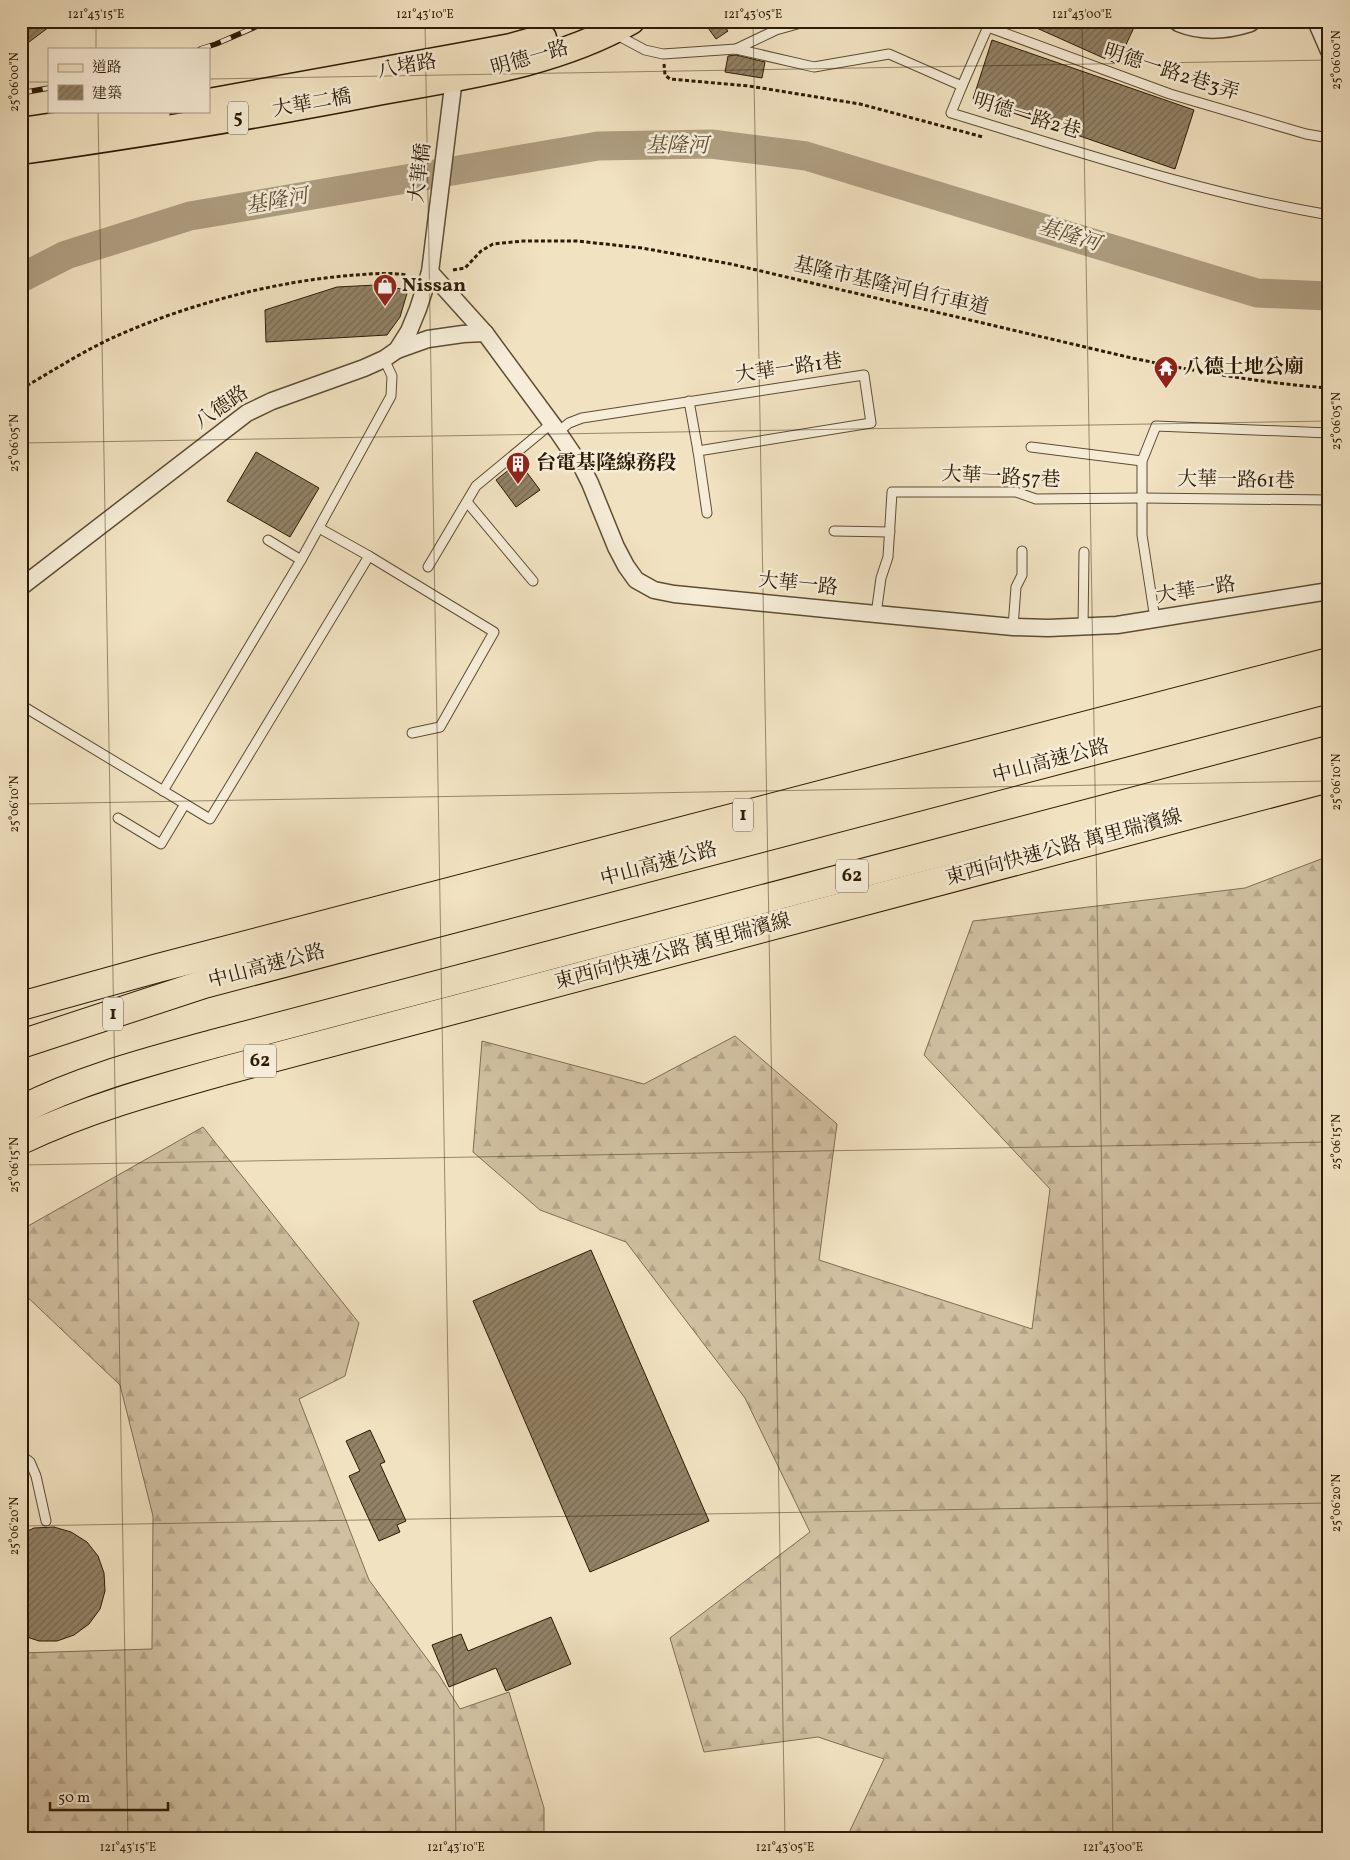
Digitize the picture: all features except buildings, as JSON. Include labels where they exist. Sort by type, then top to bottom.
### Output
[{"type":"highway","name":"中山高速公路","points":[[21,1006],[158,968],[1329,662]]},
{"type":"highway","name":"中山高速公路","points":[[21,1044],[204,984],[1329,689]]},
{"type":"highway","name":"東西向快速公路 萬里瑞濱線","points":[[21,1110],[103,1076],[213,1044],[1329,750]]},
{"type":"highway","name":"東西向快速公路 萬里瑞濱線","points":[[21,1140],[81,1114],[122,1100],[214,1074],[1329,778]]},
{"type":"highway","points":[[21,992],[107,968],[158,968]]},
{"type":"highway","points":[[21,1059],[129,1019],[204,984]]},
{"type":"main road","name":"明德一路","points":[[455,68],[511,47],[560,33],[611,25]]},
{"type":"main road","name":"八堵路","points":[[210,102],[455,68]]},
{"type":"main road","name":"大華二橋","points":[[21,151],[287,110],[455,68]]},
{"type":"main road","points":[[21,131],[151,112]]},
{"type":"street","points":[[1180,21],[1190,25],[1212,28],[1249,21]]},
{"type":"street","points":[[1316,21],[1329,51]]},
{"type":"street","name":"大華橋","points":[[430,272],[455,68]]},
{"type":"street","points":[[391,355],[412,324],[430,272]]},
{"type":"street","name":"大華一路","points":[[430,272],[484,333],[555,428],[590,483],[616,547],[626,566],[636,580],[654,590],[674,594],[1013,627],[1083,628],[1118,625],[1329,591]]},
{"type":"street","name":"八德路","points":[[21,587],[247,413],[272,401],[428,339],[484,333]]},
{"type":"lane","points":[[736,49],[776,30],[808,21]]},
{"type":"lane","name":"明德一路2巷3弄","points":[[978,21],[1170,94],[1306,134],[1329,138]]},
{"type":"lane","points":[[962,86],[989,24]]},
{"type":"lane","name":"明德一路2巷","points":[[611,25],[645,50],[663,54],[736,49],[814,67],[889,54],[962,86],[951,113],[1167,178],[1273,205],[1324,214],[1329,212]]},
{"type":"lane","points":[[163,791],[301,560],[391,396],[391,355]]},
{"type":"lane","name":"大華一路1巷","points":[[428,568],[476,486],[546,428],[555,428],[582,418],[864,375],[872,423],[698,451]]},
{"type":"lane","points":[[689,401],[707,513]]},
{"type":"lane","points":[[1155,619],[1142,534],[1142,462],[1156,426],[1194,426],[1329,434]]},
{"type":"lane","points":[[1031,447],[1142,462]]},
{"type":"lane","name":"大華一路57巷","points":[[876,614],[881,578],[888,557],[892,492],[1016,492],[1036,499],[1142,498]]},
{"type":"lane","name":"大華一路61巷","points":[[1142,498],[1329,500]]},
{"type":"lane","points":[[467,502],[533,581]]},
{"type":"lane","points":[[318,528],[369,556],[494,632],[440,727],[412,733]]},
{"type":"lane","points":[[834,531],[890,532]]},
{"type":"lane","points":[[268,540],[301,560]]},
{"type":"lane","points":[[1013,627],[1016,587],[1022,574],[1022,551]]},
{"type":"lane","points":[[1083,628],[1084,552]]},
{"type":"lane","points":[[21,705],[210,819],[369,556]]},
{"type":"lane","points":[[118,818],[162,844],[185,804]]},
{"type":"lane","points":[[21,1455],[30,1462],[36,1476],[46,1521]]},
{"type":"path","points":[[663,54],[665,75],[670,79],[749,86],[860,104],[990,139]]},
{"type":"path","name":"基隆市基隆河自行車道","points":[[453,270],[465,268],[481,251],[493,244],[523,241],[577,241],[642,248],[740,267],[1198,372],[1280,384],[1329,388]]},
{"type":"path","points":[[21,389],[110,339],[178,312],[259,288],[320,278],[394,273],[407,274]]},
{"type":"green space","points":[[1329,856],[1329,1839],[846,1839],[884,1759],[818,1737],[704,1752],[670,1638],[810,1532],[745,1398],[626,1242],[540,1210],[473,1152],[482,1041],[644,1084],[735,1036],[837,1124],[819,1260],[1032,1329],[1050,1189],[924,1055],[973,921],[1245,888]]},
{"type":"green space","points":[[203,1127],[359,1323],[345,1376],[299,1399],[369,1580],[439,1675],[460,1709],[509,1692],[544,1808],[544,1839],[21,1839],[21,1653],[152,1649],[153,1516],[120,1385],[21,1291],[21,1230]]},
{"type":"waterway","name":"基隆河","points":[[21,278],[66,255],[190,216],[598,146],[711,144],[806,156],[1257,293],[1329,296]]},
{"type":"railway","points":[[203,48],[269,21]]},
{"type":"railway","points":[[21,93],[48,88]]},
{"type":"place","name":"Nissan","points":[[385,307]]},
{"type":"place","name":"八德土地公廟","points":[[1166,389]]},
{"type":"place","name":"台電基隆線務段","points":[[518,485]]}]
